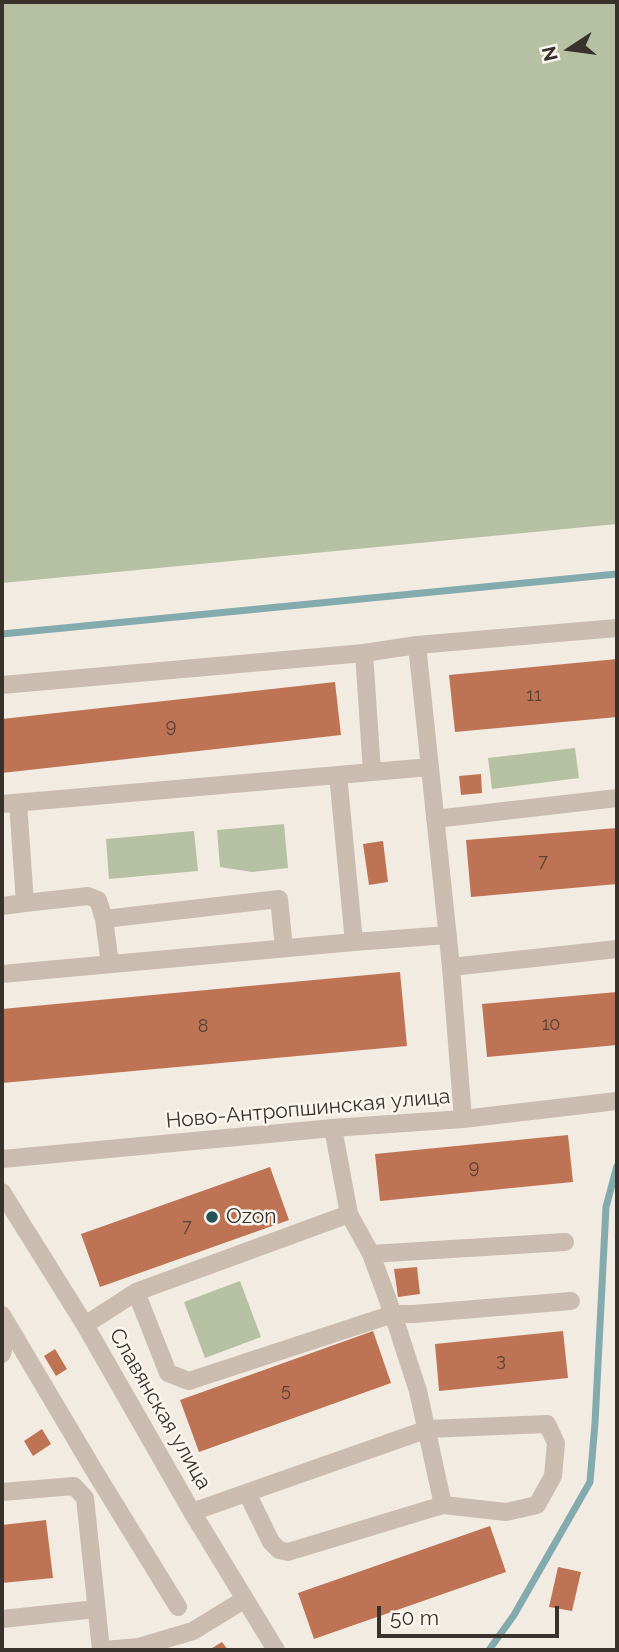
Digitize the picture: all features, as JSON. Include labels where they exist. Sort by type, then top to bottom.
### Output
[{"type":"street","points":[[2,685],[617,628]]},
{"type":"street","points":[[417,645],[448,936],[463,1119]]},
{"type":"street","points":[[365,653],[372,772]]},
{"type":"street","points":[[25,903],[10,803],[430,767]]},
{"type":"street","points":[[338,775],[355,942]]},
{"type":"street","points":[[435,819],[617,798]]},
{"type":"street","points":[[2,906],[88,896],[98,900],[104,919],[110,964]]},
{"type":"street","points":[[104,919],[279,900],[284,948]]},
{"type":"street","points":[[2,974],[448,936]]},
{"type":"street","points":[[451,967],[617,949]]},
{"type":"street","name":"Ново-Антропшинская улица","points":[[2,1159],[333,1128],[463,1119],[617,1101]]},
{"type":"street","points":[[333,1128],[349,1214],[371,1254],[418,1391],[443,1506]]},
{"type":"street","name":"Славянская улица","points":[[2,1192],[85,1325],[192,1512],[276,1650]]},
{"type":"street","points":[[85,1325],[136,1292],[349,1214]]},
{"type":"street","points":[[371,1254],[565,1242]]},
{"type":"street","points":[[136,1292],[168,1373],[189,1381],[393,1314],[571,1300]]},
{"type":"street","points":[[2,1315],[178,1607]]},
{"type":"street","points":[[2,1331],[2,1354]]},
{"type":"street","points":[[192,1512],[428,1429],[547,1424],[556,1443],[553,1476],[537,1505],[506,1512],[443,1506],[288,1552],[279,1550],[271,1542],[247,1493]]},
{"type":"street","points":[[2,1492],[74,1486],[95,1472]]},
{"type":"street","points":[[74,1486],[85,1498],[102,1650],[139,1649],[193,1631],[245,1599]]},
{"type":"street","points":[[2,1619],[96,1609]]},
{"type":"green space","points":[[2,2],[617,2],[617,524],[2,583]]},
{"type":"green space","points":[[575,748],[579,778],[492,789],[488,758]]},
{"type":"green space","points":[[284,824],[288,868],[252,872],[220,867],[217,830]]},
{"type":"green space","points":[[194,831],[198,871],[109,879],[106,839]]},
{"type":"green space","points":[[240,1281],[261,1337],[205,1358],[184,1302]]},
{"type":"building","points":[[617,659],[617,717],[455,732],[449,675]]},
{"type":"building","points":[[335,682],[341,735],[2,773],[2,719]]},
{"type":"building","points":[[481,774],[482,793],[461,795],[459,776]]},
{"type":"building","points":[[617,828],[617,884],[471,897],[466,840]]},
{"type":"building","points":[[383,841],[388,882],[369,885],[363,844]]},
{"type":"building","points":[[400,972],[407,1046],[2,1083],[2,1009]]},
{"type":"building","points":[[617,992],[617,1045],[487,1057],[482,1004]]},
{"type":"building","points":[[568,1135],[573,1182],[380,1201],[375,1154]]},
{"type":"building","points":[[270,1167],[289,1220],[100,1287],[81,1234]]},
{"type":"building","points":[[417,1267],[420,1294],[398,1297],[394,1269]]},
{"type":"building","points":[[373,1331],[391,1383],[199,1452],[180,1400]]},
{"type":"building","points":[[563,1331],[568,1378],[439,1391],[435,1344]]},
{"type":"building","points":[[55,1349],[67,1369],[56,1376],[44,1356]]},
{"type":"building","points":[[42,1429],[51,1444],[33,1456],[24,1441]]},
{"type":"building","points":[[46,1520],[53,1578],[2,1583],[2,1525]]},
{"type":"building","points":[[490,1526],[506,1572],[314,1639],[298,1593]]},
{"type":"building","points":[[558,1567],[581,1572],[572,1611],[549,1607]]},
{"type":"building","points":[[222,1642],[228,1650],[209,1650]]},
{"type":"waterway","points":[[2,634],[617,574]]},
{"type":"waterway","points":[[489,1650],[514,1615],[590,1482],[606,1207],[617,1166]]},
{"type":"place","name":"Ozon","points":[[212,1217]]}]
